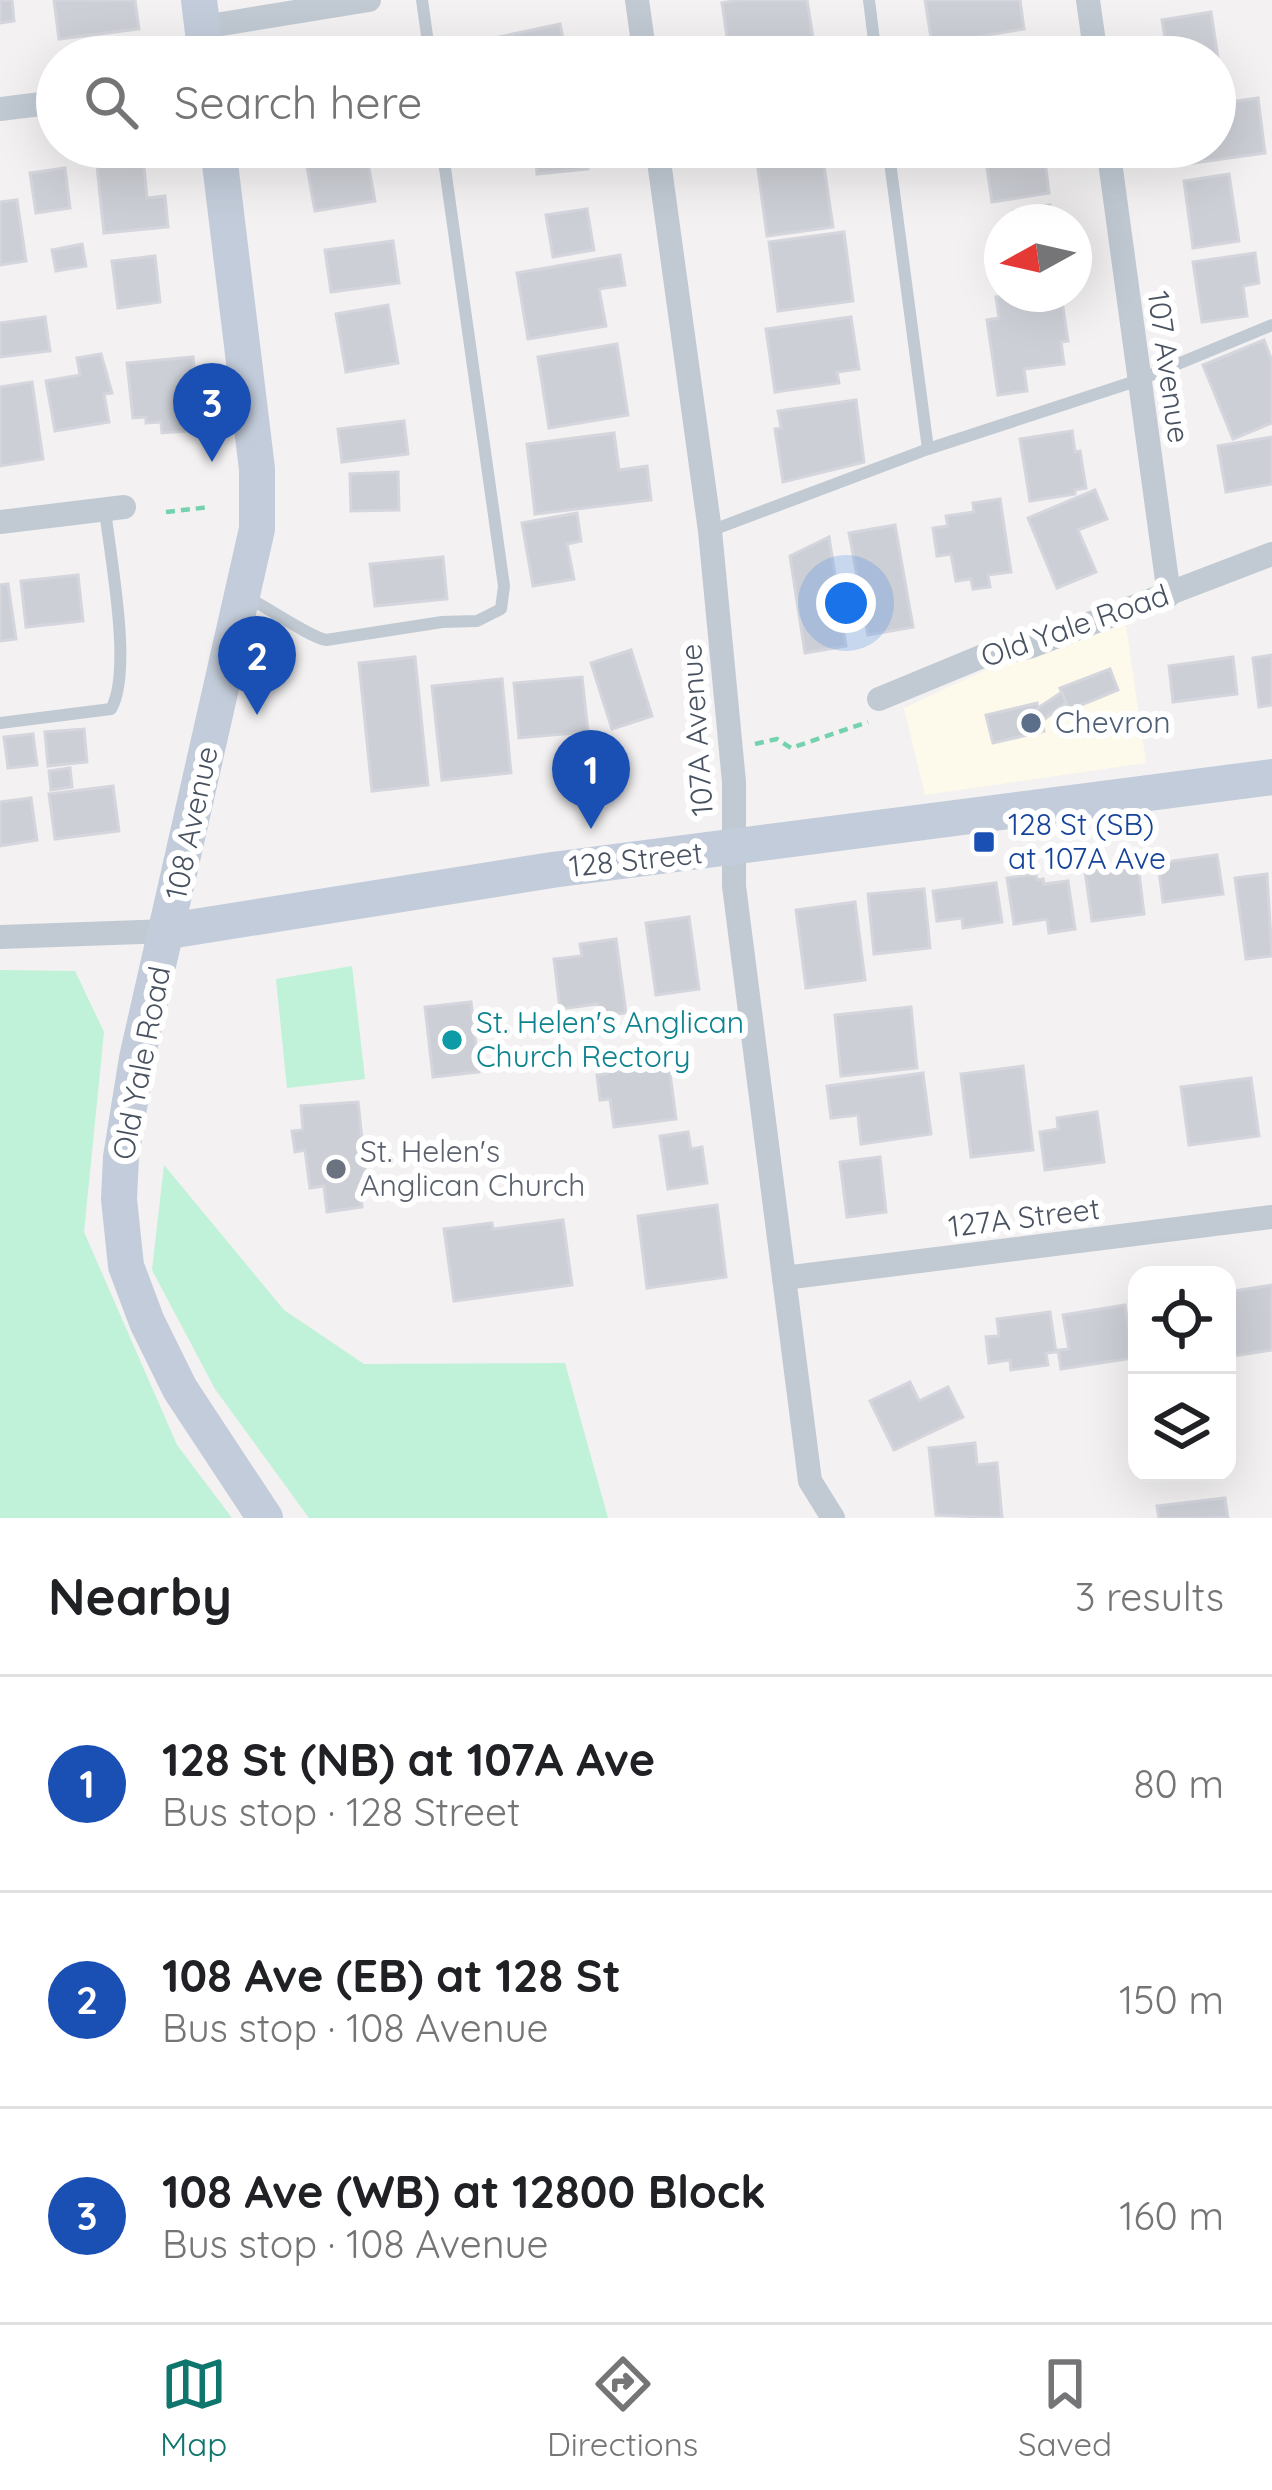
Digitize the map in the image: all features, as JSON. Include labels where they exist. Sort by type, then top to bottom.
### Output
[{"type":"main road","name":"108 Avenue","points":[[169,931],[254,549],[260,499],[221,168]]},
{"type":"main road","name":"128 Street","points":[[169,931],[552,870],[1272,777]]},
{"type":"main road","name":"Old Yale Road","points":[[169,931],[137,1058],[121,1157],[125,1266],[180,1389],[265,1518]]},
{"type":"street","points":[[203,28],[370,0]]},
{"type":"street","points":[[637,0],[642,36]]},
{"type":"street","points":[[1088,0],[1093,36]]},
{"type":"street","points":[[0,110],[36,105]]},
{"type":"street","name":"107A Avenue","points":[[660,168],[710,531],[734,782],[737,909],[810,1481],[833,1518]]},
{"type":"street","name":"107 Avenue","points":[[1111,168],[1169,595]]},
{"type":"street","points":[[0,522],[114,509]]},
{"type":"street","name":"Old Yale Road","points":[[875,710],[983,656],[1029,647],[1272,554]]},
{"type":"street","name":"128 Street","points":[[0,937],[169,931]]},
{"type":"street","name":"127A Street","points":[[784,1278],[1272,1217]]},
{"type":"lane","points":[[422,0],[427,36]]},
{"type":"lane","points":[[869,0],[873,36]]},
{"type":"lane","points":[[243,595],[326,640],[477,621],[501,609],[504,586],[445,168]]},
{"type":"lane","points":[[891,168],[928,448]]},
{"type":"lane","points":[[710,531],[928,448],[1139,380],[1272,325]]},
{"type":"lane","points":[[0,723],[111,709],[118,698],[121,660],[114,509]]},
{"type":"path","points":[[166,512],[210,507]]},
{"type":"path","points":[[753,745],[777,739],[791,748],[875,710]]},
{"type":"shaded area","points":[[1123,606],[1146,763],[925,795],[904,708]]},
{"type":"green space","points":[[352,966],[365,1079],[287,1088],[276,979]]},
{"type":"green space","points":[[0,970],[75,971],[104,1032],[84,1232],[177,1445],[232,1518],[0,1518]]},
{"type":"green space","points":[[164,1165],[284,1310],[364,1364],[565,1363],[608,1518],[309,1518],[215,1389],[152,1270]]},
{"type":"building","points":[[0,0],[12,0],[14,21],[0,23]]},
{"type":"building","points":[[54,0],[135,0],[139,29],[59,36]]},
{"type":"building","points":[[807,0],[813,36],[727,36],[722,3]]},
{"type":"building","points":[[925,0],[1020,0],[1024,29],[981,36],[931,36]]},
{"type":"building","points":[[1211,12],[1215,36],[1165,36],[1162,20]]},
{"type":"building","points":[[560,24],[563,36],[504,36]]},
{"type":"building","points":[[1258,98],[1265,153],[1236,157],[1236,101]]},
{"type":"building","points":[[65,168],[70,208],[36,213],[30,173]]},
{"type":"building","points":[[97,168],[144,168],[147,198],[165,196],[168,227],[104,233]]},
{"type":"building","points":[[307,168],[369,168],[375,201],[315,211]]},
{"type":"building","points":[[537,168],[588,168],[588,169],[537,174]]},
{"type":"building","points":[[758,168],[824,168],[833,227],[767,236]]},
{"type":"building","points":[[987,168],[1046,168],[1049,193],[992,202]]},
{"type":"building","points":[[1229,174],[1239,241],[1193,248],[1184,181]]},
{"type":"building","points":[[17,200],[26,261],[0,265],[0,202]]},
{"type":"building","points":[[587,209],[594,250],[553,257],[546,215]]},
{"type":"building","points":[[844,232],[853,301],[778,311],[769,242]]},
{"type":"building","points":[[393,241],[399,283],[331,292],[325,250]]},
{"type":"building","points":[[82,244],[86,266],[56,271],[52,250]]},
{"type":"building","points":[[1255,253],[1259,283],[1243,286],[1247,316],[1202,322],[1193,262]]},
{"type":"building","points":[[620,255],[625,285],[599,289],[606,326],[528,339],[517,273]]},
{"type":"building","points":[[155,256],[160,302],[118,308],[112,261]]},
{"type":"building","points":[[388,305],[398,363],[346,372],[336,314]]},
{"type":"building","points":[[998,312],[1064,312],[1068,341],[1061,342],[1064,364],[1024,369],[1027,391],[998,395],[987,320],[999,318]]},
{"type":"building","points":[[45,317],[50,351],[0,357],[0,323]]},
{"type":"building","points":[[851,317],[859,369],[837,372],[839,383],[775,392],[766,329]]},
{"type":"building","points":[[1264,340],[1272,361],[1272,423],[1233,439],[1203,365]]},
{"type":"building","points":[[617,344],[628,415],[549,428],[538,357]]},
{"type":"building","points":[[101,354],[112,393],[104,394],[109,422],[55,431],[46,381],[80,375],[77,358]]},
{"type":"building","points":[[193,357],[200,430],[162,433],[161,422],[133,418],[127,363]]},
{"type":"building","points":[[32,382],[43,459],[0,466],[0,387]]},
{"type":"building","points":[[856,400],[864,462],[783,482],[775,429],[781,428],[778,411]]},
{"type":"building","points":[[404,421],[408,454],[342,462],[338,429]]},
{"type":"building","points":[[1072,431],[1086,488],[1030,501],[1020,439]]},
{"type":"building","points":[[614,433],[619,470],[647,466],[651,500],[535,514],[527,444]]},
{"type":"building","points":[[1272,437],[1272,484],[1226,492],[1218,446]]},
{"type":"building","points":[[398,472],[399,510],[351,511],[350,474]]},
{"type":"building","points":[[1095,490],[1107,519],[1078,530],[1096,572],[1057,588],[1028,518]]},
{"type":"building","points":[[1000,499],[1011,572],[988,575],[990,587],[973,589],[971,579],[956,581],[951,554],[937,556],[933,528],[948,526],[946,516],[974,512],[973,503]]},
{"type":"building","points":[[577,513],[581,541],[567,544],[574,579],[533,586],[522,523]]},
{"type":"building","points":[[895,525],[913,627],[868,635],[849,533]]},
{"type":"building","points":[[829,537],[846,646],[805,653],[790,556]]},
{"type":"building","points":[[443,557],[447,599],[375,606],[370,564]]},
{"type":"building","points":[[78,575],[83,621],[26,627],[21,581]]},
{"type":"building","points":[[8,584],[16,639],[0,641],[0,585]]},
{"type":"building","points":[[631,650],[652,716],[612,729],[591,663]]},
{"type":"building","points":[[1272,655],[1272,705],[1259,707],[1253,658]]},
{"type":"building","points":[[415,657],[428,785],[372,791],[359,663]]},
{"type":"building","points":[[1233,657],[1237,694],[1173,702],[1169,666]]},
{"type":"building","points":[[1110,669],[1118,690],[1069,710],[1060,688]]},
{"type":"building","points":[[582,677],[588,732],[519,738],[514,683]]},
{"type":"building","points":[[502,679],[511,773],[442,780],[432,686]]},
{"type":"building","points":[[1062,692],[1066,703],[1042,721],[1044,731],[993,743],[986,715],[1037,703],[1038,708]]},
{"type":"building","points":[[84,729],[87,762],[48,766],[45,732]]},
{"type":"building","points":[[33,734],[37,765],[8,768],[4,737]]},
{"type":"building","points":[[70,768],[72,787],[51,790],[49,771]]},
{"type":"building","points":[[113,786],[119,831],[55,839],[49,794]]},
{"type":"building","points":[[31,798],[37,840],[0,846],[0,802]]},
{"type":"building","points":[[1217,855],[1223,894],[1163,902],[1158,863]]},
{"type":"building","points":[[1138,865],[1144,914],[1092,921],[1085,871]]},
{"type":"building","points":[[1036,874],[1044,884],[1068,881],[1075,929],[1049,933],[1047,919],[1014,924],[1007,878]]},
{"type":"building","points":[[1267,874],[1272,956],[1246,959],[1235,878]]},
{"type":"building","points":[[996,883],[1002,922],[963,928],[962,918],[937,921],[933,891]]},
{"type":"building","points":[[924,889],[930,948],[874,954],[868,894]]},
{"type":"building","points":[[855,902],[865,980],[806,988],[796,910]]},
{"type":"building","points":[[689,917],[699,989],[656,995],[646,923]]},
{"type":"building","points":[[616,939],[626,1013],[598,1016],[597,1004],[560,1009],[554,959],[582,956],[580,944]]},
{"type":"building","name":"St. Helen's Anglican Church Rectory","points":[[471,1002],[479,1072],[433,1077],[425,1007]]},
{"type":"building","points":[[911,1007],[917,1068],[841,1076],[835,1015]]},
{"type":"building","points":[[667,1051],[676,1119],[614,1127],[610,1099],[600,1100],[597,1075],[607,1074],[605,1059]]},
{"type":"building","points":[[1023,1066],[1033,1150],[971,1157],[961,1074]]},
{"type":"building","points":[[923,1073],[931,1134],[861,1144],[858,1115],[831,1118],[827,1086]]},
{"type":"building","points":[[1251,1078],[1259,1136],[1189,1145],[1181,1087]]},
{"type":"building","name":"St. Helen's Anglican Church","points":[[358,1102],[367,1186],[360,1187],[362,1207],[327,1212],[324,1186],[310,1188],[305,1150],[295,1152],[292,1131],[303,1130],[301,1106]]},
{"type":"building","points":[[1097,1112],[1104,1162],[1045,1170],[1040,1132],[1058,1129],[1057,1118]]},
{"type":"building","points":[[688,1132],[691,1149],[702,1147],[707,1183],[668,1189],[660,1136]]},
{"type":"building","points":[[880,1157],[886,1212],[847,1217],[840,1162]]},
{"type":"building","points":[[717,1205],[726,1277],[647,1288],[638,1216]]},
{"type":"building","points":[[563,1220],[572,1285],[454,1301],[444,1229],[492,1223],[493,1229]]},
{"type":"building","points":[[1272,1285],[1272,1350],[1236,1356],[1236,1291]]},
{"type":"building","points":[[1125,1305],[1128,1359],[1061,1369],[1058,1350],[1069,1349],[1063,1315]]},
{"type":"building","points":[[1050,1312],[1056,1352],[1046,1353],[1048,1365],[1011,1370],[1010,1360],[989,1363],[986,1337],[999,1336],[997,1319]]},
{"type":"building","points":[[910,1382],[919,1401],[948,1387],[963,1417],[894,1450],[870,1401]]},
{"type":"building","points":[[975,1443],[977,1465],[997,1463],[1002,1518],[936,1515],[929,1448]]},
{"type":"building","points":[[1225,1498],[1228,1518],[1159,1518],[1157,1506]]},
{"type":"place","name":"108 Ave (WB) at 12800 Block","points":[[212,462]]},
{"type":"place","name":"108 Ave (EB) at 128 St","points":[[257,715]]},
{"type":"place","name":"Chevron","points":[[1031,723]]},
{"type":"place","name":"128 St (NB) at 107A Ave","points":[[591,829]]},
{"type":"place","name":"128 St (SB) at 107A Ave","points":[[984,842]]},
{"type":"place","name":"St. Helen's Anglican Church Rectory","points":[[452,1040]]},
{"type":"place","name":"St. Helen's Anglican Church","points":[[336,1169]]}]
